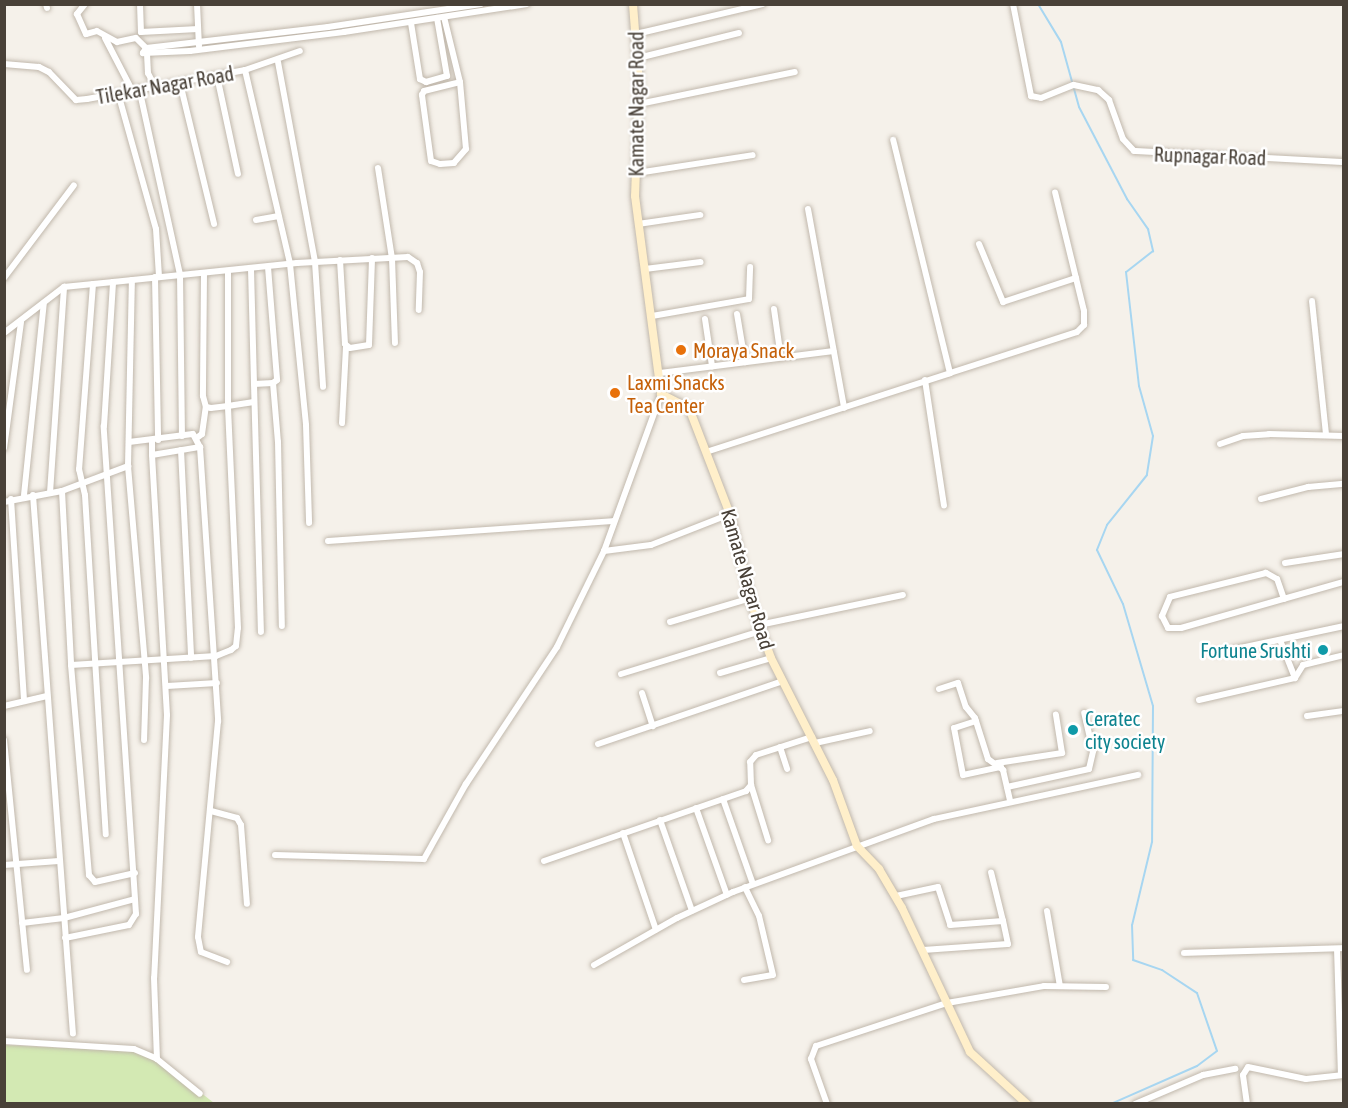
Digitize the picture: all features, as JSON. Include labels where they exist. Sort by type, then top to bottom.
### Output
[{"type":"street","points":[[86,4],[77,14],[86,34],[97,31],[117,42],[136,38],[146,51],[148,73],[155,87]]},
{"type":"street","points":[[140,4],[141,32],[198,29]]},
{"type":"street","points":[[197,4],[199,47]]},
{"type":"street","points":[[431,4],[432,12]]},
{"type":"street","points":[[146,51],[199,47],[440,18],[481,4]]},
{"type":"street","points":[[199,47],[432,12],[527,4]]},
{"type":"street","name":"Kamate Nagar Road","points":[[633,4],[638,58],[638,224],[660,373],[661,394],[688,408],[730,514],[750,598],[771,658],[814,740],[856,846],[879,869],[896,896],[970,1052],[1027,1104]]},
{"type":"street","points":[[636,34],[763,4]]},
{"type":"street","name":"Rupnagar Road","points":[[1013,4],[1031,96],[1041,98],[1071,85],[1098,90],[1109,100],[1123,139],[1134,152],[1344,162]]},
{"type":"street","points":[[411,22],[420,79],[426,82],[447,76],[440,18]]},
{"type":"street","points":[[440,18],[460,82],[466,149],[454,163],[440,164],[431,161],[422,95],[424,91],[460,82]]},
{"type":"street","points":[[638,58],[739,33]]},
{"type":"street","points":[[105,38],[132,90]]},
{"type":"street","name":"Tilekar Nagar Road","points":[[4,64],[49,72],[76,100],[245,70],[278,62],[300,51]]},
{"type":"street","points":[[278,62],[315,262],[323,387]]},
{"type":"street","points":[[245,70],[290,264],[306,424],[309,523]]},
{"type":"street","points":[[639,104],[795,72]]},
{"type":"street","points":[[217,76],[238,174]]},
{"type":"street","points":[[180,83],[214,224]]},
{"type":"street","points":[[139,88],[180,274],[182,436]]},
{"type":"street","points":[[118,93],[156,228],[155,440],[152,455],[167,686],[167,774],[154,978],[157,1059]]},
{"type":"street","points":[[893,140],[950,373]]},
{"type":"street","points":[[637,172],[753,155]]},
{"type":"street","points":[[378,168],[392,258],[395,343]]},
{"type":"street","points":[[4,278],[74,185]]},
{"type":"street","points":[[706,452],[1081,329],[1085,319],[1054,192]]},
{"type":"street","points":[[808,209],[844,408]]},
{"type":"street","points":[[638,224],[700,215]]},
{"type":"street","points":[[256,220],[279,216]]},
{"type":"street","points":[[979,244],[1003,302],[1076,278]]},
{"type":"street","points":[[346,347],[369,345],[372,258]]},
{"type":"street","points":[[4,333],[64,287],[180,274],[228,272],[290,264],[372,258],[413,258],[417,263],[419,310]]},
{"type":"street","points":[[340,260],[346,347],[342,423]]},
{"type":"street","points":[[645,269],[701,262]]},
{"type":"street","points":[[254,384],[273,383],[277,380],[268,267]]},
{"type":"street","points":[[652,316],[749,298],[750,267]]},
{"type":"street","points":[[251,269],[261,632]]},
{"type":"street","points":[[71,665],[118,664],[216,656],[231,650],[238,638],[228,406],[228,272]]},
{"type":"street","points":[[129,442],[182,436],[198,437],[202,434],[206,407],[203,396],[204,273]]},
{"type":"street","points":[[132,280],[128,466],[144,662],[144,740]]},
{"type":"street","points":[[66,938],[129,925],[135,919],[135,873],[118,664],[106,472],[104,402],[113,282]]},
{"type":"street","points":[[93,284],[81,482],[96,664],[106,834]]},
{"type":"street","points":[[50,493],[64,287]]},
{"type":"street","points":[[1312,301],[1326,434]]},
{"type":"street","points":[[24,495],[45,303]]},
{"type":"street","points":[[774,309],[781,358]]},
{"type":"street","points":[[737,314],[745,362]]},
{"type":"street","points":[[705,319],[712,366]]},
{"type":"street","points":[[4,448],[21,322]]},
{"type":"street","points":[[660,373],[834,351]]},
{"type":"street","points":[[925,380],[944,506]]},
{"type":"street","points":[[273,383],[279,471],[282,626]]},
{"type":"street","points":[[275,855],[424,859],[466,784],[557,647],[604,550],[612,521],[661,394]]},
{"type":"street","points":[[206,407],[254,402]]},
{"type":"street","points":[[1220,444],[1243,436],[1326,434],[1344,436]]},
{"type":"street","points":[[198,437],[216,656],[218,721],[198,937],[201,952],[227,962]]},
{"type":"street","points":[[152,455],[200,447]]},
{"type":"street","points":[[180,450],[191,658]]},
{"type":"street","points":[[24,701],[8,500],[24,495],[62,491],[106,472],[128,466]]},
{"type":"street","points":[[1261,499],[1308,487],[1344,484]]},
{"type":"street","points":[[62,491],[71,665],[89,875],[95,882],[135,873]]},
{"type":"street","points":[[33,495],[73,1034]]},
{"type":"street","points":[[604,550],[651,545],[730,514]]},
{"type":"street","points":[[328,541],[612,521]]},
{"type":"street","points":[[1285,563],[1344,554]]},
{"type":"street","points":[[1284,599],[1277,579],[1266,573],[1170,597],[1162,616],[1168,628],[1174,629],[1284,599],[1344,582]]},
{"type":"street","points":[[621,674],[760,628],[903,595]]},
{"type":"street","points":[[670,622],[750,598]]},
{"type":"street","points":[[1217,653],[1344,626]]},
{"type":"street","points":[[1280,640],[1295,678]]},
{"type":"street","points":[[1199,700],[1295,678],[1303,665],[1344,655]]},
{"type":"street","points":[[720,673],[771,658]]},
{"type":"street","points":[[598,744],[783,681]]},
{"type":"street","points":[[167,686],[217,683]]},
{"type":"street","points":[[939,689],[958,683],[976,721],[987,759],[999,765],[1010,800]]},
{"type":"street","points":[[642,693],[653,726]]},
{"type":"street","points":[[4,705],[47,696]]},
{"type":"street","points":[[1307,716],[1344,711]]},
{"type":"street","points":[[1007,787],[1089,769],[1094,751],[1084,713]]},
{"type":"street","points":[[976,721],[954,728],[963,775],[999,765],[1062,753],[1056,714]]},
{"type":"street","points":[[768,840],[751,785],[753,757],[780,747],[870,731]]},
{"type":"street","points":[[4,740],[27,970]]},
{"type":"street","points":[[780,747],[787,770]]},
{"type":"street","points":[[594,965],[692,911],[727,895],[856,846],[934,819],[1010,800],[1138,775]]},
{"type":"street","points":[[544,861],[723,799],[746,790],[751,785]]},
{"type":"street","points":[[723,799],[753,884]]},
{"type":"street","points":[[696,808],[727,895]]},
{"type":"street","points":[[211,811],[237,818],[241,825],[247,904]]},
{"type":"street","points":[[660,820],[692,911]]},
{"type":"street","points":[[623,833],[656,930]]},
{"type":"street","points":[[4,865],[59,861]]},
{"type":"street","points":[[923,950],[1008,944],[991,872]]},
{"type":"street","points":[[744,980],[773,975],[759,916],[745,887]]},
{"type":"street","points":[[896,896],[938,887],[950,926],[1003,921]]},
{"type":"street","points":[[22,923],[64,918],[135,899]]},
{"type":"street","points":[[1047,911],[1060,986]]},
{"type":"street","points":[[1184,953],[1340,948],[1342,1075],[1306,1079],[1248,1067],[1243,1075],[1247,1104]]},
{"type":"street","points":[[828,1104],[811,1059],[816,1046],[946,1002],[1060,986],[1106,987]]},
{"type":"street","points":[[5,1040],[135,1049],[157,1059],[200,1094]]},
{"type":"street","points":[[1135,1104],[1203,1075],[1235,1069]]},
{"type":"green space","points":[[4,1045],[149,1052],[214,1103],[5,1103]]},
{"type":"waterway","points":[[1038,4],[1061,42],[1079,107],[1127,199],[1148,229],[1153,251],[1126,272],[1139,386],[1153,436],[1147,475],[1107,525],[1097,550],[1123,604],[1153,706],[1152,842],[1132,925],[1133,960],[1162,970],[1197,993],[1217,1051],[1197,1066],[1111,1104]]},
{"type":"place","name":"Moraya Snack","points":[[681,350]]},
{"type":"place","name":"Laxmi Snacks Tea Center","points":[[615,393]]},
{"type":"place","name":"Fortune Srushti","points":[[1323,650]]},
{"type":"place","name":"Ceratec city society","points":[[1073,730]]}]
